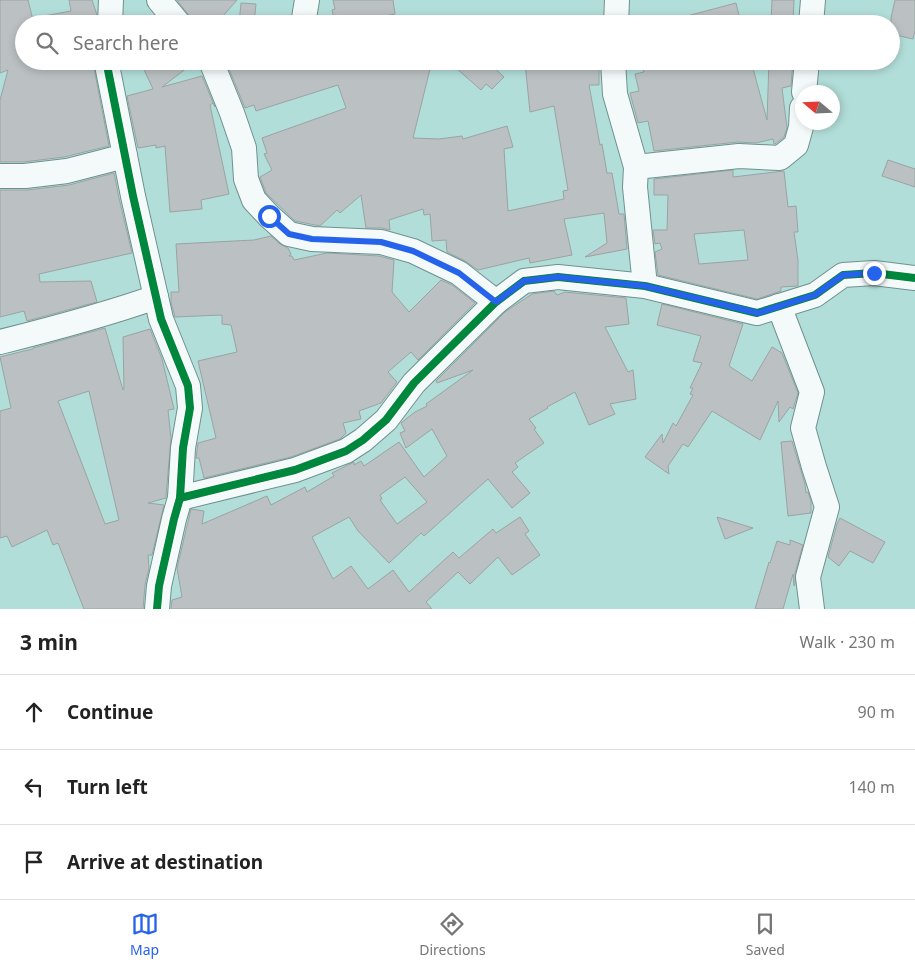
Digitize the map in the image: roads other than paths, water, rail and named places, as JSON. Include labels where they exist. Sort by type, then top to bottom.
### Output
[{"type":"street","points":[[110,15],[111,0]]},
{"type":"street","points":[[159,0],[172,15]]},
{"type":"street","points":[[304,15],[307,0]]},
{"type":"street","points":[[616,15],[617,0]]},
{"type":"street","points":[[812,15],[813,0]]},
{"type":"street","points":[[110,70],[133,196],[156,297],[161,318],[188,386],[190,408],[184,448],[180,498],[159,586],[157,609]]},
{"type":"street","points":[[216,70],[244,148],[246,179],[254,200],[289,234],[312,239],[381,242],[413,251],[459,273],[496,302]]},
{"type":"street","points":[[614,70],[615,94],[636,167],[636,187],[645,286]]},
{"type":"street","points":[[805,85],[806,70]]},
{"type":"street","points":[[636,167],[739,156],[780,158],[796,145],[799,130]]},
{"type":"street","points":[[0,176],[25,176],[67,171],[125,156]]},
{"type":"street","points":[[180,498],[295,470],[346,451],[363,440],[386,420],[414,383],[496,302],[524,281],[558,277],[645,286],[758,313],[815,295],[843,275],[874,273],[915,278]]},
{"type":"street","points":[[0,342],[131,306],[156,297]]},
{"type":"street","points":[[779,306],[812,392],[803,428],[827,507],[808,577],[812,609]]}]
